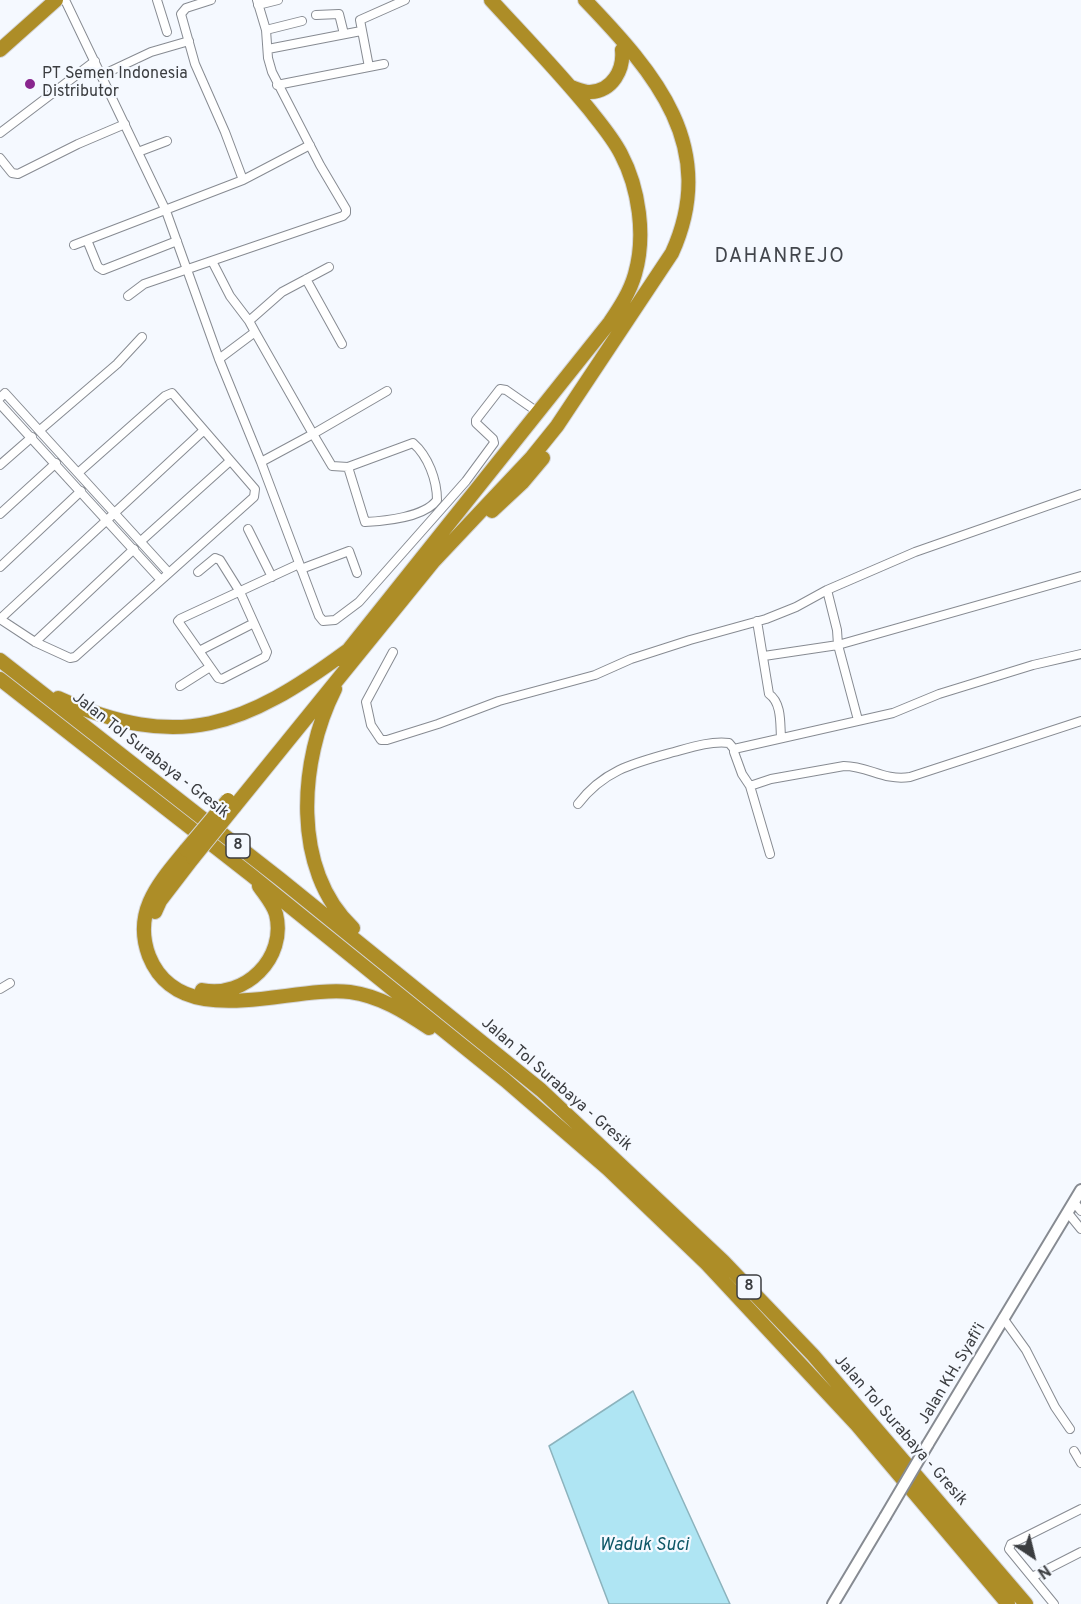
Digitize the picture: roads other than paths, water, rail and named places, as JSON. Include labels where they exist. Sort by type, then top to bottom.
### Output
[{"type":"highway","points":[[0,40],[44,0]]},
{"type":"highway","points":[[0,50],[56,0]]},
{"type":"highway","points":[[232,803],[348,651],[610,322],[628,292],[638,261],[639,213],[631,177],[620,152],[571,87],[491,0]]},
{"type":"highway","points":[[576,0],[669,105]]},
{"type":"highway","points":[[505,1080],[406,1012],[364,995],[323,991],[224,1002],[184,993],[163,977],[150,959],[143,926],[147,907],[156,889],[189,854],[433,562],[522,483],[562,433],[593,386],[630,316],[672,253],[687,213],[689,195],[684,146],[669,105],[646,69],[585,0]]},
{"type":"highway","points":[[571,87],[591,92],[608,85],[621,70],[622,50]]},
{"type":"highway","points":[[37,688],[87,711],[143,726],[174,728],[204,725],[272,702],[348,651]]},
{"type":"highway","name":"Jalan Tol Surabaya - Gresik","points":[[0,660],[437,1004],[541,1090],[723,1261],[813,1355],[1026,1604]]},
{"type":"highway","points":[[347,666],[329,701],[317,738],[310,771],[308,817],[311,857],[322,885],[344,920],[437,1004]]},
{"type":"highway","name":"Jalan Tol Surabaya - Gresik","points":[[0,679],[251,875],[505,1080],[608,1169],[707,1264],[857,1425],[1008,1604]]},
{"type":"highway","points":[[189,854],[160,901],[151,921],[151,931],[157,953],[165,966],[179,980],[194,988],[218,992],[235,988],[255,976],[268,960],[276,936],[276,915],[270,902],[251,875]]},
{"type":"main road","name":"Jalan KH. Syafi'i","points":[[833,1604],[1003,1318],[1068,1213],[1078,1206],[1081,1190]]},
{"type":"street","points":[[65,0],[166,211],[219,359],[321,619],[326,622],[345,614],[359,602],[466,481],[494,441],[476,423],[476,420],[500,389],[506,390],[539,412]]},
{"type":"street","points":[[157,0],[167,32]]},
{"type":"street","points":[[211,0],[186,8],[182,12],[195,64],[243,180]]},
{"type":"street","points":[[128,296],[144,284],[345,215],[346,208],[278,85],[268,58],[266,30],[257,3],[278,0]]},
{"type":"street","points":[[369,67],[360,20],[405,0]]},
{"type":"street","points":[[316,15],[339,14],[344,34]]},
{"type":"street","points":[[266,30],[302,21]]},
{"type":"street","points":[[268,49],[361,31]]},
{"type":"street","points":[[102,75],[151,52],[189,41]]},
{"type":"street","points":[[0,133],[95,61]]},
{"type":"street","points":[[278,85],[384,64]]},
{"type":"street","points":[[0,158],[12,173],[18,174],[125,124]]},
{"type":"street","points":[[138,152],[167,141]]},
{"type":"street","points":[[74,245],[243,180],[310,145]]},
{"type":"street","points":[[87,240],[98,267],[103,270],[177,241]]},
{"type":"street","points":[[212,261],[230,296],[249,321],[332,466],[348,467],[413,443],[430,466],[437,500],[430,508],[420,513],[365,522],[348,467]]},
{"type":"street","points":[[249,321],[282,292],[329,267]]},
{"type":"street","points":[[306,279],[342,344]]},
{"type":"street","points":[[219,359],[255,332]]},
{"type":"street","points":[[40,430],[117,364],[142,337]]},
{"type":"street","points":[[261,462],[387,391]]},
{"type":"street","points":[[78,473],[168,393],[171,393],[255,489],[254,497],[75,657],[70,658],[34,642],[0,619],[202,431]]},
{"type":"street","points":[[3,396],[40,430],[169,573]]},
{"type":"street","points":[[0,404],[161,580]]},
{"type":"street","points":[[0,465],[32,437]]},
{"type":"street","points":[[141,541],[230,461]]},
{"type":"street","points":[[0,514],[56,463]]},
{"type":"street","points":[[0,567],[81,491]]},
{"type":"street","points":[[393,652],[366,702],[371,725],[381,740],[438,724],[499,701],[595,675],[632,659],[757,621],[796,607],[827,590],[915,552],[1081,494]]},
{"type":"street","points":[[248,529],[272,577]]},
{"type":"street","points":[[34,642],[134,549]]},
{"type":"street","points":[[198,572],[217,558],[240,592],[267,654],[222,679],[218,678],[178,621],[240,592],[272,577],[349,551],[357,573]]},
{"type":"street","points":[[764,656],[838,645],[1081,576]]},
{"type":"street","points":[[827,590],[837,630],[838,645],[858,720]]},
{"type":"street","points":[[757,621],[770,694],[778,704],[781,738]]},
{"type":"street","points":[[199,651],[254,622]]},
{"type":"street","points":[[735,749],[894,713],[939,694],[1081,654]]},
{"type":"street","points":[[180,686],[210,667]]},
{"type":"street","points":[[750,786],[771,779],[844,766],[854,766],[892,778],[910,777],[1081,721]]},
{"type":"street","points":[[578,804],[594,786],[610,774],[640,761],[712,742],[729,743],[735,749],[742,774],[750,786],[771,854]]},
{"type":"street","points":[[0,989],[10,983]]},
{"type":"street","points":[[1068,1213],[1081,1229]]},
{"type":"street","points":[[1003,1318],[1026,1350],[1055,1407],[1070,1430]]},
{"type":"street","points":[[1074,1451],[1081,1463]]},
{"type":"street","points":[[1054,1604],[1009,1551],[1010,1546],[1081,1509]]},
{"type":"street","points":[[1032,1577],[1081,1552]]},
{"type":"water","name":"Waduk Suci","points":[[633,1391],[730,1604],[609,1604],[549,1446]]},
{"type":"place","name":"PT Semen Indonesia Distributor","points":[[30,84]]},
{"type":"district","name":"DAHANREJO","points":[[780,258]]}]
